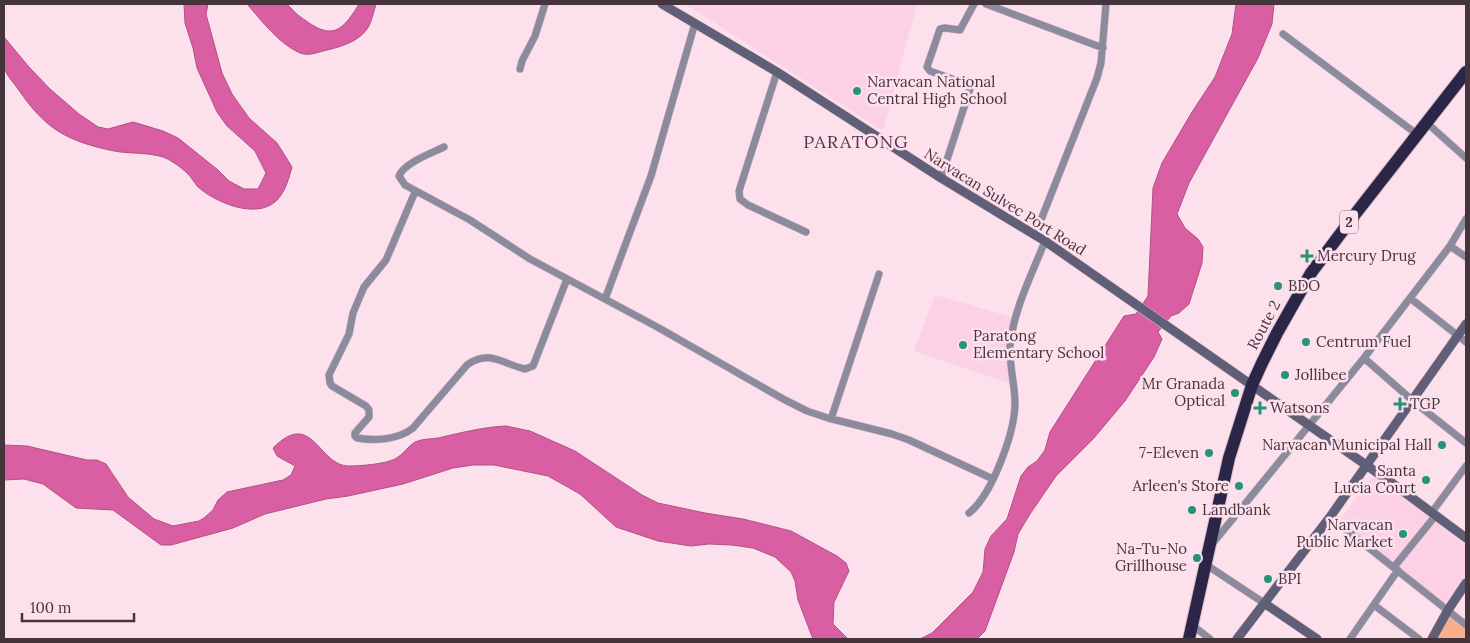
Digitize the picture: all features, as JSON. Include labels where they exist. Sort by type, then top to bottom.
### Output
[{"type":"highway","name":"Route 2","points":[[1188,639],[1229,458],[1252,385],[1277,333],[1311,273],[1466,72]]},
{"type":"street","points":[[520,70],[522,61],[535,36],[545,4]]},
{"type":"street","name":"Narvacan Sulvec Port Road","points":[[662,4],[777,72],[941,178],[1035,235],[1252,385],[1466,538]]},
{"type":"street","points":[[941,178],[970,89],[966,84],[930,71],[927,67],[938,31],[942,28],[960,30],[974,4]]},
{"type":"street","points":[[986,4],[1103,48]]},
{"type":"street","points":[[1035,235],[1102,63],[1106,4]]},
{"type":"street","points":[[605,299],[651,176],[694,23]]},
{"type":"street","points":[[1283,34],[1418,135]]},
{"type":"street","points":[[777,72],[739,191],[740,200],[806,232]]},
{"type":"street","points":[[1427,123],[1466,158]]},
{"type":"street","points":[[444,147],[420,158],[400,173],[401,180],[405,185],[470,220],[567,279],[659,328],[785,400],[807,411],[831,419],[909,440],[993,479]]},
{"type":"street","points":[[416,192],[386,260],[364,287],[353,313],[349,334],[330,376],[332,386],[366,406],[369,410],[369,416],[355,433],[356,437],[376,439],[400,436],[407,433],[474,359],[488,357],[526,369],[533,366],[567,279]]},
{"type":"street","points":[[1209,547],[1364,358],[1450,246],[1466,219]]},
{"type":"street","points":[[969,513],[982,499],[993,479],[1008,442],[1015,406],[1010,353],[1014,330],[1023,298],[1045,242]]},
{"type":"street","points":[[1450,246],[1466,257]]},
{"type":"street","points":[[831,419],[879,274]]},
{"type":"street","points":[[1410,298],[1466,342]]},
{"type":"street","points":[[1237,639],[1330,517],[1466,324]]},
{"type":"street","points":[[1364,358],[1413,401],[1466,443]]},
{"type":"street","points":[[1350,639],[1466,466]]},
{"type":"street","points":[[1330,517],[1466,626]]},
{"type":"street","points":[[1205,564],[1317,639]]},
{"type":"street","points":[[1432,639],[1466,583]]},
{"type":"street","points":[[1374,605],[1419,639]]},
{"type":"street","points":[[1192,625],[1210,639]]},
{"type":"shaded area","points":[[283,3],[308,23],[325,31],[332,31],[345,23],[359,4],[376,4],[369,26],[355,40],[343,46],[306,54],[300,53],[285,44],[247,4]]},
{"type":"shaded area","points":[[184,4],[208,4],[206,14],[222,73],[232,94],[249,118],[277,143],[292,167],[282,194],[268,206],[258,209],[247,209],[224,203],[204,192],[183,169],[163,157],[114,151],[70,138],[59,132],[38,115],[5,70],[3,64],[4,37],[50,89],[79,114],[98,127],[108,129],[133,122],[163,131],[178,138],[229,181],[244,189],[258,189],[266,173],[255,151],[227,126],[217,112],[197,68],[185,23]]},
{"type":"shaded area","name":"Narvacan National Central High School","points":[[685,4],[917,4],[883,131]]},
{"type":"shaded area","points":[[1236,4],[1274,4],[1272,24],[1258,58],[1189,183],[1177,214],[1185,228],[1198,239],[1203,247],[1202,263],[1189,304],[1179,313],[1171,316],[1158,332],[1162,339],[1154,357],[1125,401],[1093,439],[1056,476],[1030,514],[1018,534],[1014,552],[985,631],[977,639],[920,639],[932,633],[973,592],[983,572],[985,549],[991,536],[1007,519],[1021,476],[1028,467],[1037,461],[1045,450],[1050,432],[1124,316],[1136,314],[1148,296],[1153,188],[1162,163],[1215,77],[1232,34]]},
{"type":"shaded area","name":"Paratong Elementary School","points":[[935,295],[1015,318],[1010,338],[1007,368],[1011,384],[914,351]]},
{"type":"shaded area","points":[[506,426],[530,431],[575,451],[642,495],[658,503],[743,519],[791,531],[837,556],[846,563],[849,571],[834,602],[833,624],[848,639],[813,639],[798,600],[795,581],[791,572],[775,557],[753,548],[732,545],[709,544],[691,546],[658,541],[616,527],[580,494],[548,476],[494,465],[473,465],[453,468],[403,484],[326,499],[265,514],[233,528],[171,545],[161,545],[113,510],[76,508],[43,484],[24,479],[4,480],[4,445],[27,446],[87,460],[97,460],[106,464],[128,497],[154,519],[173,526],[199,521],[204,518],[227,492],[283,480],[291,475],[295,466],[277,456],[273,448],[286,437],[297,434],[306,436],[338,464],[354,466],[391,461],[420,440]]},
{"type":"shaded area","name":"Narvacan Public Market","points":[[1375,473],[1466,546],[1466,580],[1447,605],[1339,521]]},
{"type":"shaded area","points":[[1449,614],[1466,629],[1466,639],[1435,639]]},
{"type":"place","name":"Narvacan National Central High School","points":[[857,91]]},
{"type":"place","name":"Mercury Drug","points":[[1307,256]]},
{"type":"place","name":"BDO","points":[[1278,286]]},
{"type":"place","name":"Centrum Fuel","points":[[1306,342]]},
{"type":"place","name":"Paratong Elementary School","points":[[963,345]]},
{"type":"place","name":"Jollibee","points":[[1285,375]]},
{"type":"place","name":"Mr Granada Optical","points":[[1235,393]]},
{"type":"place","name":"TGP","points":[[1400,404]]},
{"type":"place","name":"Watsons","points":[[1260,408]]},
{"type":"place","name":"Narvacan Municipal Hall","points":[[1442,445]]},
{"type":"place","name":"7-Eleven","points":[[1209,453]]},
{"type":"place","name":"Santa Lucia Court","points":[[1426,480]]},
{"type":"place","name":"Arleen's Store","points":[[1239,486]]},
{"type":"place","name":"Landbank","points":[[1192,510]]},
{"type":"place","name":"Narvacan Public Market","points":[[1403,534]]},
{"type":"place","name":"Na-Tu-No Grillhouse","points":[[1197,558]]},
{"type":"place","name":"BPI","points":[[1268,579]]},
{"type":"district","name":"PARATONG","points":[[856,142]]}]
